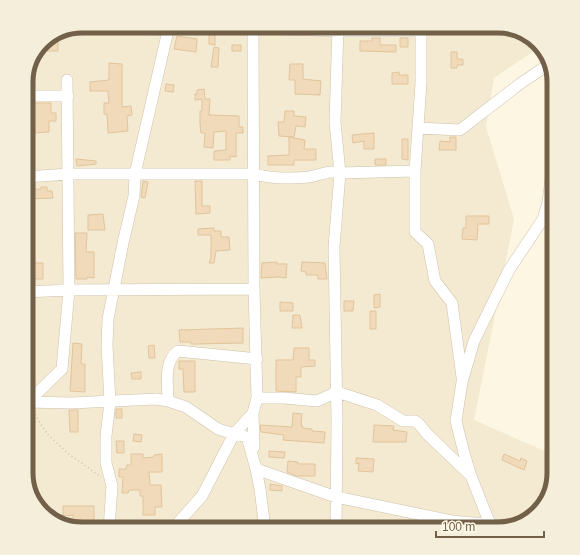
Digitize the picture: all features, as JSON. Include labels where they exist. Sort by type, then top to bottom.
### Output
[{"type":"street","points":[[111,522],[112,486],[106,463],[106,436],[110,402],[107,345],[108,319],[134,196],[135,174],[168,33]]},
{"type":"street","points":[[253,33],[254,289],[257,398],[253,412],[256,469]]},
{"type":"street","points":[[336,522],[337,392],[334,247],[340,174],[336,122],[338,33]]},
{"type":"street","points":[[421,33],[421,83],[415,172],[415,232],[428,244],[436,281],[452,303],[462,382]]},
{"type":"street","points":[[418,128],[460,130],[521,83],[544,67]]},
{"type":"street","points":[[33,397],[62,370],[69,290],[67,80]]},
{"type":"street","points":[[33,96],[68,96]]},
{"type":"street","points":[[33,177],[69,174],[254,174],[267,177],[310,177],[331,172],[340,174],[415,172]]},
{"type":"street","points":[[489,522],[471,476],[456,421],[462,382],[474,342],[509,270],[544,219],[547,206]]},
{"type":"street","points":[[33,292],[194,288],[254,289]]},
{"type":"street","points":[[168,401],[168,368],[173,355],[178,351],[257,359]]},
{"type":"street","points":[[257,398],[284,398],[317,401],[337,392],[377,405],[404,420],[415,421],[419,424],[427,434],[471,476]]},
{"type":"street","points":[[33,402],[71,403],[156,399],[186,407],[218,429],[247,437],[256,469],[264,522]]},
{"type":"street","points":[[180,522],[202,496],[234,434],[253,412]]},
{"type":"street","points":[[256,469],[336,497],[458,522]]},
{"type":"path","points":[[33,412],[47,434],[70,455],[112,486]]},
{"type":"shaded area","points":[[82,33],[498,33],[517,37],[533,47],[535,50],[494,78],[486,127],[514,219],[474,420],[547,452],[547,473],[543,492],[533,508],[517,518],[498,522],[82,522],[63,518],[47,508],[37,492],[33,476],[33,79],[37,63],[47,47],[63,37]]},
{"type":"building","points":[[209,35],[215,35],[215,45],[209,44]]},
{"type":"building","points":[[177,36],[197,39],[196,52],[174,49]]},
{"type":"building","points":[[372,38],[380,38],[380,45],[396,45],[396,52],[360,51],[360,41],[372,41]]},
{"type":"building","points":[[400,38],[408,38],[408,47],[400,47]]},
{"type":"building","points":[[58,40],[58,51],[45,51],[47,47]]},
{"type":"building","points":[[232,45],[241,45],[241,51],[232,51]]},
{"type":"building","points":[[214,47],[219,48],[218,67],[211,67]]},
{"type":"building","points":[[451,52],[457,52],[457,59],[463,59],[463,65],[457,65],[457,68],[451,68]]},
{"type":"building","points":[[109,63],[122,64],[122,107],[131,106],[132,115],[127,116],[128,131],[108,133],[107,114],[104,114],[104,103],[109,103],[108,91],[90,91],[90,82],[109,80]]},
{"type":"building","points":[[290,64],[303,64],[303,79],[321,81],[320,95],[295,94],[295,80],[289,80]]},
{"type":"building","points":[[399,72],[399,75],[408,75],[408,84],[392,84],[392,73]]},
{"type":"building","points":[[166,84],[174,85],[173,92],[165,91]]},
{"type":"building","points":[[204,89],[205,99],[210,99],[209,115],[239,116],[239,127],[243,127],[243,133],[236,133],[236,157],[230,156],[230,160],[214,160],[214,151],[226,150],[226,131],[214,132],[213,148],[204,147],[205,133],[201,133],[200,124],[202,99],[195,100],[195,94],[197,94],[197,90]]},
{"type":"building","points":[[34,103],[51,103],[51,113],[56,113],[56,121],[49,121],[49,132],[33,133]]},
{"type":"building","points":[[285,111],[294,111],[294,116],[306,117],[305,127],[296,126],[294,137],[279,136],[278,122],[284,122]]},
{"type":"building","points":[[374,133],[374,149],[364,149],[364,141],[353,143],[352,135]]},
{"type":"building","points":[[289,137],[305,140],[304,149],[316,149],[316,160],[294,160],[294,165],[268,165],[268,156],[289,155]]},
{"type":"building","points":[[450,137],[456,137],[456,150],[439,150],[440,141],[450,142]]},
{"type":"building","points":[[402,139],[408,139],[408,160],[402,159]]},
{"type":"building","points":[[76,159],[96,161],[96,164],[77,166]]},
{"type":"building","points":[[375,159],[386,159],[386,165],[375,165]]},
{"type":"building","points":[[143,181],[148,182],[145,198],[141,197]]},
{"type":"building","points":[[195,181],[202,181],[202,206],[210,206],[210,213],[196,214]]},
{"type":"building","points":[[41,187],[47,187],[47,191],[52,191],[53,198],[33,199],[33,190],[41,189]]},
{"type":"building","points":[[103,214],[105,230],[88,230],[88,215]]},
{"type":"building","points":[[466,216],[489,216],[489,224],[478,224],[477,240],[462,239],[463,228],[466,228]]},
{"type":"building","points":[[214,228],[214,231],[221,231],[221,237],[229,237],[230,250],[216,251],[214,263],[209,263],[211,257],[211,235],[198,235],[198,229]]},
{"type":"building","points":[[75,233],[87,233],[86,252],[94,252],[94,278],[87,277],[87,279],[76,279]]},
{"type":"building","points":[[277,262],[277,264],[287,264],[286,278],[261,278],[262,263]]},
{"type":"building","points":[[302,262],[325,263],[327,279],[318,279],[318,275],[306,275],[306,272],[301,271]]},
{"type":"building","points":[[33,263],[43,263],[43,279],[33,279]]},
{"type":"building","points":[[380,294],[380,307],[374,308],[374,295]]},
{"type":"building","points":[[344,301],[354,301],[353,311],[344,311]]},
{"type":"building","points":[[280,302],[293,303],[293,311],[280,311]]},
{"type":"building","points":[[370,311],[376,311],[376,329],[370,329]]},
{"type":"building","points":[[293,315],[300,315],[302,328],[292,328]]},
{"type":"building","points":[[243,328],[243,343],[191,344],[191,342],[180,342],[179,330]]},
{"type":"building","points":[[73,343],[82,344],[81,364],[85,364],[85,392],[70,391]]},
{"type":"building","points":[[154,345],[155,358],[149,358],[148,346]]},
{"type":"building","points":[[294,348],[309,348],[309,360],[315,360],[315,366],[301,367],[301,377],[296,377],[296,392],[276,391],[276,360],[293,360]]},
{"type":"building","points":[[179,361],[195,361],[195,392],[184,392],[183,369],[179,369]]},
{"type":"building","points":[[141,372],[141,379],[132,379],[131,373]]},
{"type":"building","points":[[116,409],[122,409],[122,418],[116,418]]},
{"type":"building","points":[[69,410],[78,410],[78,432],[70,432]]},
{"type":"building","points":[[293,413],[302,414],[302,428],[312,429],[312,431],[325,432],[324,443],[283,440],[284,435],[261,432],[260,425],[292,427]]},
{"type":"building","points":[[374,425],[394,426],[393,430],[407,432],[406,442],[373,442]]},
{"type":"building","points":[[134,434],[142,435],[141,442],[133,441]]},
{"type":"building","points":[[116,441],[124,441],[124,453],[117,453]]},
{"type":"building","points":[[269,451],[285,452],[284,458],[269,457]]},
{"type":"building","points":[[131,454],[143,454],[143,458],[154,457],[154,455],[162,454],[162,472],[149,472],[150,485],[161,485],[162,507],[155,507],[155,515],[143,515],[143,496],[140,496],[140,490],[129,490],[128,493],[122,493],[123,477],[119,477],[119,469],[126,469],[127,465],[131,465]]},
{"type":"building","points":[[504,454],[520,461],[521,458],[527,461],[524,470],[502,460]]},
{"type":"building","points":[[356,458],[374,459],[373,472],[358,471],[359,463],[356,464]]},
{"type":"building","points":[[288,461],[298,462],[298,464],[315,464],[315,476],[296,476],[287,472]]},
{"type":"building","points":[[270,484],[282,486],[282,491],[270,490]]},
{"type":"building","points":[[63,506],[94,506],[94,521],[73,520],[73,515],[63,516]]}]
